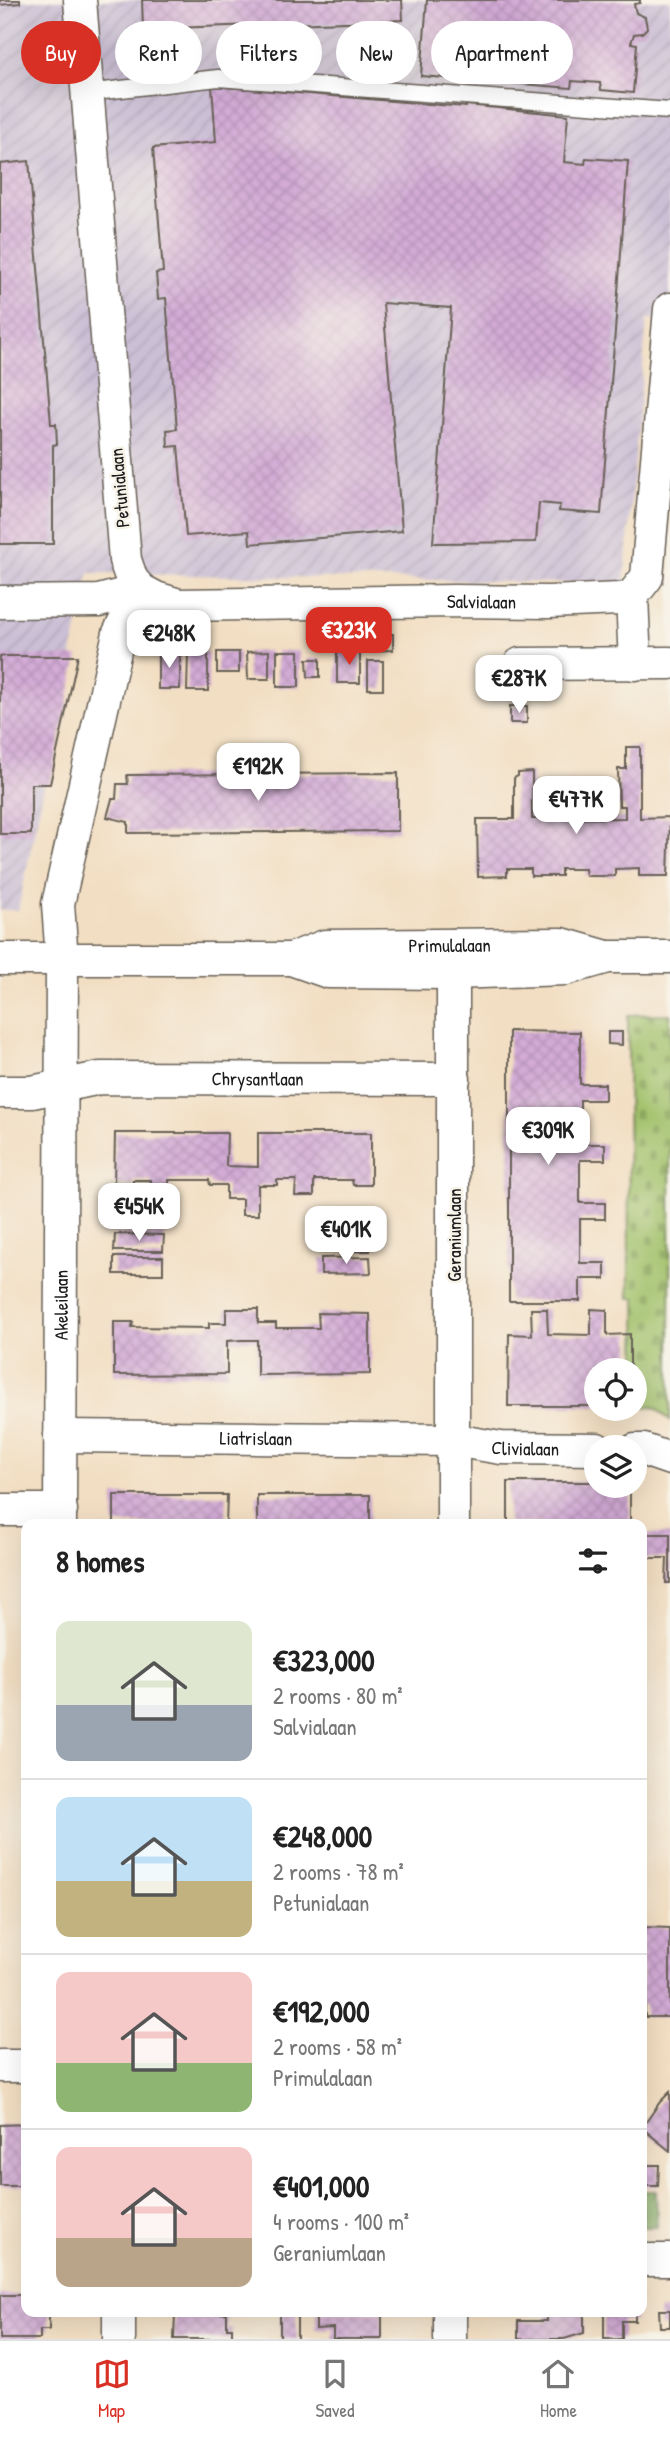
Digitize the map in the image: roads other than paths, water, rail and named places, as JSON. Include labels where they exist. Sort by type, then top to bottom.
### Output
[{"type":"street","name":"Petunialaan","points":[[80,0],[125,560],[132,580],[141,590]]},
{"type":"street","points":[[635,664],[632,596],[647,577],[667,401],[670,309]]},
{"type":"street","name":"Salvialaan","points":[[141,590],[179,605],[549,602],[620,599],[632,596]]},
{"type":"street","points":[[0,602],[99,601],[141,590]]},
{"type":"street","points":[[62,960],[58,904],[119,632],[141,590]]},
{"type":"street","points":[[520,664],[670,663]]},
{"type":"street","name":"Primulalaan","points":[[0,959],[291,959],[328,972],[453,959],[566,969],[608,957],[670,957]]},
{"type":"street","name":"Geraniumlaan","points":[[453,959],[453,1519]]},
{"type":"street","name":"Akeleilaan","points":[[61,1517],[62,960]]},
{"type":"street","name":"Chrysantlaan","points":[[62,1084],[100,1077],[454,1079]]},
{"type":"street","points":[[0,1092],[32,1092],[62,1084]]},
{"type":"street","name":"Liatrislaan","points":[[60,1436],[453,1440]]},
{"type":"street","name":"Clivialaan","points":[[453,1440],[501,1448],[584,1449]]},
{"type":"street","points":[[647,1451],[670,1460]]},
{"type":"street","points":[[0,1510],[61,1517]]},
{"type":"street","points":[[0,2066],[21,2066]]},
{"type":"street","points":[[647,2260],[670,2260]]},
{"type":"street","points":[[119,2317],[119,2339]]},
{"type":"street","points":[[450,2317],[450,2339]]},
{"type":"lane","points":[[86,93],[218,78],[670,111]]}]
